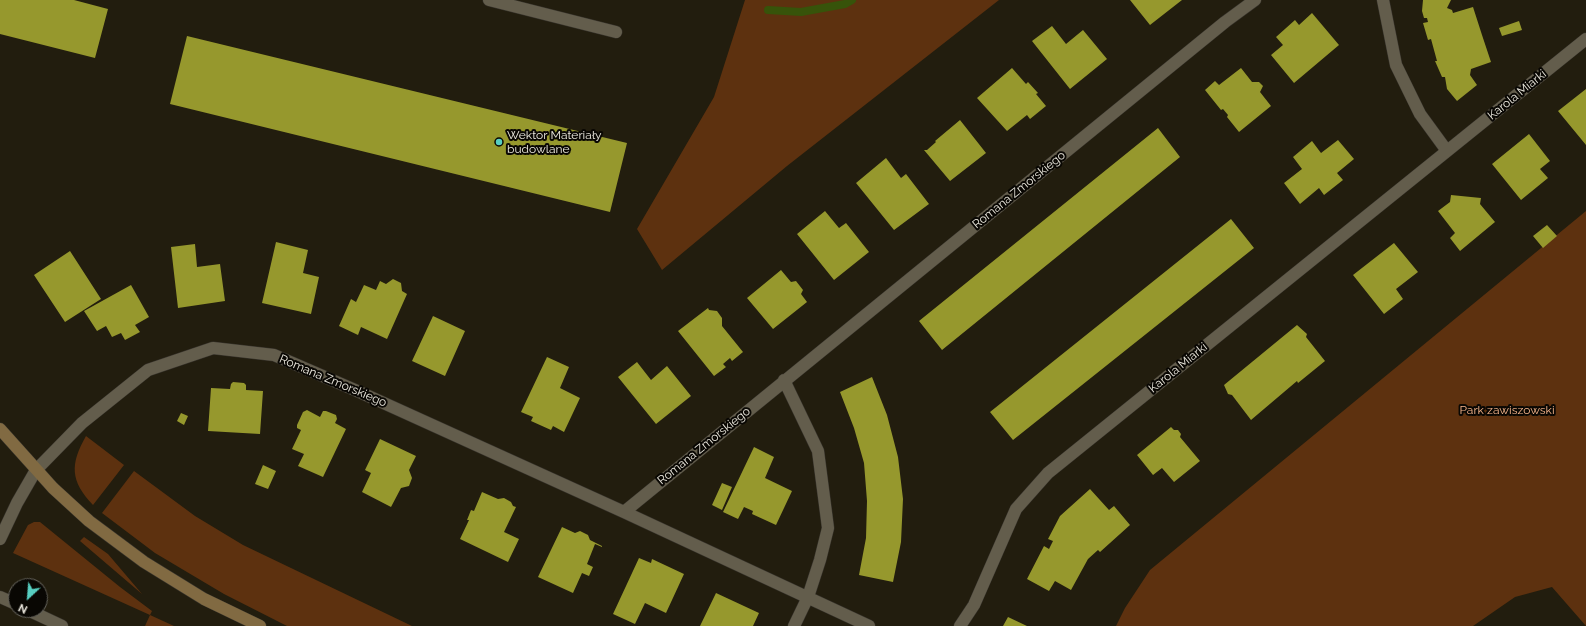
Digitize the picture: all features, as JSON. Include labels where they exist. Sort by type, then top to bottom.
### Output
[{"type":"street","points":[[489,0],[616,32]]},
{"type":"street","name":"Romana Zmorskiego","points":[[624,512],[784,380],[1219,27],[1255,0]]},
{"type":"street","points":[[1383,0],[1396,65],[1420,114],[1447,151]]},
{"type":"street","name":"Karola Miarki","points":[[960,626],[974,605],[1016,509],[1048,473],[1586,39]]},
{"type":"street","name":"Romana Zmorskiego","points":[[0,539],[17,503],[36,470],[82,423],[148,370],[213,348],[274,355],[355,390],[808,597]]},
{"type":"street","points":[[784,380],[818,452],[828,528],[820,560],[808,597],[794,626]]},
{"type":"street","points":[[0,429],[53,488],[89,521],[144,562],[204,599],[260,626]]},
{"type":"street","points":[[808,597],[869,626]]},
{"type":"street","points":[[45,618],[62,626]]},
{"type":"green space","points":[[745,0],[999,0],[787,166],[662,270],[637,229],[714,97]]},
{"type":"green space","name":"Park zawiszowski","points":[[1586,211],[1586,626],[1552,587],[1515,597],[1473,626],[1116,626],[1125,608],[1150,570]]},
{"type":"green space","points":[[86,436],[124,465],[93,505],[80,488],[76,480],[75,472],[77,455]]},
{"type":"green space","points":[[134,471],[195,516],[243,545],[412,626],[287,626],[224,594],[155,553],[102,513]]},
{"type":"green space","points":[[34,522],[40,522],[152,611],[150,615],[13,553],[28,525]]},
{"type":"green space","points":[[84,537],[108,554],[142,594],[80,541]]},
{"type":"green space","points":[[150,615],[174,626],[145,626]]},
{"type":"building","points":[[0,0],[74,0],[108,9],[95,58],[0,34]]},
{"type":"building","points":[[1130,0],[1182,0],[1150,25]]},
{"type":"building","points":[[1423,0],[1451,0],[1447,8],[1452,10],[1453,13],[1473,7],[1491,62],[1471,69],[1470,75],[1477,85],[1457,101],[1447,89],[1445,77],[1442,77],[1435,61],[1437,61],[1431,39],[1428,40],[1423,23],[1428,22],[1427,18],[1424,18],[1422,11]]},
{"type":"building","points":[[1312,13],[1339,45],[1294,83],[1271,55],[1283,45],[1276,37],[1295,20],[1299,25]]},
{"type":"building","points":[[1519,21],[1522,30],[1502,36],[1499,28]]},
{"type":"building","points":[[1052,26],[1066,44],[1083,30],[1107,59],[1070,89],[1032,41]]},
{"type":"building","points":[[187,36],[627,143],[610,212],[170,104]]},
{"type":"building","points":[[1012,68],[1026,84],[1028,82],[1038,93],[1036,94],[1046,106],[1030,119],[1027,115],[1007,131],[977,98]]},
{"type":"building","points":[[1241,68],[1252,82],[1259,82],[1263,86],[1260,92],[1271,106],[1239,132],[1227,117],[1228,115],[1223,109],[1221,110],[1205,90],[1215,81],[1219,85]]},
{"type":"building","points":[[1586,89],[1586,145],[1558,111]]},
{"type":"building","points":[[960,120],[986,153],[950,181],[924,150],[927,150],[936,142],[935,141]]},
{"type":"building","points":[[1158,128],[1180,157],[942,350],[919,321]]},
{"type":"building","points":[[1529,134],[1550,161],[1540,169],[1548,178],[1521,200],[1492,164]]},
{"type":"building","points":[[1338,140],[1354,159],[1337,173],[1343,180],[1324,195],[1319,188],[1300,204],[1284,183],[1302,169],[1293,157],[1312,141],[1321,153]]},
{"type":"building","points":[[886,158],[901,178],[906,174],[929,204],[894,230],[856,183]]},
{"type":"building","points":[[1451,195],[1481,198],[1480,204],[1495,222],[1460,251],[1450,238],[1455,233],[1438,211],[1450,202]]},
{"type":"building","points":[[825,211],[839,228],[846,223],[869,252],[834,280],[797,234]]},
{"type":"building","points":[[1231,219],[1254,248],[1013,440],[990,412]]},
{"type":"building","points":[[1547,225],[1557,236],[1543,248],[1533,236]]},
{"type":"building","points":[[276,242],[308,250],[303,273],[319,277],[311,314],[262,303]]},
{"type":"building","points":[[1394,243],[1418,272],[1396,289],[1403,299],[1384,314],[1353,275]]},
{"type":"building","points":[[195,244],[197,267],[220,264],[225,301],[178,308],[171,247]]},
{"type":"building","points":[[70,251],[101,299],[65,322],[34,275]]},
{"type":"building","points":[[781,270],[791,282],[796,281],[803,290],[801,294],[807,302],[773,329],[747,298]]},
{"type":"building","points":[[393,279],[401,283],[402,291],[407,294],[387,339],[361,327],[358,335],[339,326],[351,299],[356,302],[364,285],[376,290],[380,281],[386,284]]},
{"type":"building","points":[[131,285],[149,317],[135,325],[140,332],[125,340],[121,333],[112,337],[106,326],[97,331],[84,311]]},
{"type":"building","points":[[708,308],[709,310],[717,311],[722,318],[722,326],[743,352],[732,361],[730,358],[723,364],[726,367],[714,376],[678,331]]},
{"type":"building","points":[[433,316],[465,331],[445,376],[412,361]]},
{"type":"building","points":[[1297,325],[1307,334],[1306,337],[1325,361],[1298,383],[1297,381],[1251,420],[1232,395],[1228,394],[1224,385]]},
{"type":"building","points":[[547,357],[569,367],[560,388],[580,398],[564,432],[553,426],[551,430],[531,421],[533,417],[521,412]]},
{"type":"building","points":[[637,362],[651,380],[667,366],[691,396],[656,424],[618,377]]},
{"type":"building","points":[[872,377],[887,415],[898,457],[903,499],[901,542],[893,582],[859,575],[866,538],[867,501],[864,463],[854,428],[840,392]]},
{"type":"building","points":[[233,382],[244,383],[246,385],[246,390],[263,391],[260,434],[208,431],[211,388],[230,389]]},
{"type":"building","points":[[307,410],[320,417],[323,411],[336,415],[337,419],[335,423],[346,429],[323,477],[298,466],[304,454],[292,449],[301,430],[297,428],[297,425],[303,412]]},
{"type":"building","points":[[181,413],[188,416],[184,425],[177,421]]},
{"type":"building","points":[[1171,427],[1174,430],[1178,430],[1181,434],[1180,437],[1200,461],[1174,482],[1162,468],[1153,475],[1137,455]]},
{"type":"building","points":[[380,439],[416,456],[409,470],[412,478],[409,486],[401,488],[391,507],[362,492],[371,473],[365,470]]},
{"type":"building","points":[[754,447],[774,457],[765,478],[792,491],[776,525],[752,514],[753,511],[744,507],[738,519],[723,512]]},
{"type":"building","points":[[263,465],[276,471],[268,489],[255,484]]},
{"type":"building","points":[[722,483],[732,487],[722,510],[712,505]]},
{"type":"building","points":[[1090,489],[1109,510],[1114,506],[1130,525],[1100,552],[1098,550],[1088,559],[1071,590],[1055,581],[1049,591],[1027,579],[1044,546],[1049,549],[1053,541],[1048,539],[1060,516]]},
{"type":"building","points":[[482,492],[498,499],[504,498],[516,507],[504,532],[519,539],[508,562],[460,539],[469,520],[467,520],[471,510],[474,511]]},
{"type":"building","points":[[562,527],[575,533],[580,531],[588,535],[590,540],[602,546],[595,544],[587,564],[593,567],[589,576],[582,573],[573,593],[538,577]]},
{"type":"building","points":[[639,558],[651,563],[652,559],[684,574],[666,613],[645,603],[635,624],[613,614]]},
{"type":"building","points":[[716,593],[759,613],[753,626],[700,626]]},
{"type":"building","points":[[1008,617],[1027,626],[1003,626]]},
{"type":"waterway","points":[[768,10],[801,12],[845,4],[852,0]]},
{"type":"place","name":"Wektor Materiały budowlane","points":[[499,142]]}]
